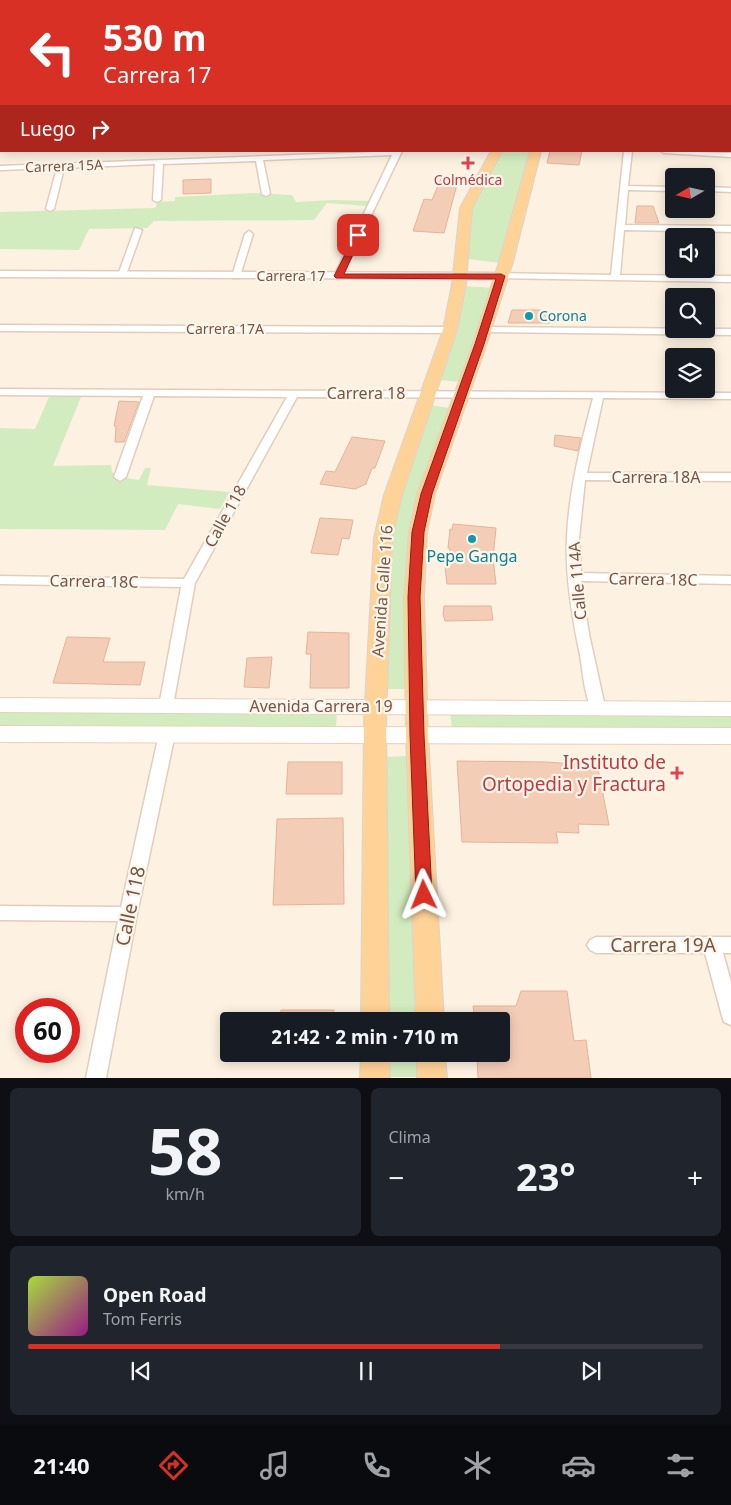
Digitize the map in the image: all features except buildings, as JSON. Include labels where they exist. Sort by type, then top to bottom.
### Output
[{"type":"main road","name":"Avenida Calle 116","points":[[375,1012],[374,735],[381,563],[385,527],[393,494],[426,394],[450,330],[460,276],[468,204],[496,152]]},
{"type":"main road","name":"Avenida Calle 116","points":[[430,1012],[416,706],[414,597],[418,532],[426,494],[484,330],[536,152]]},
{"type":"main road","name":"Avenida Carrera 19","points":[[0,705],[731,709]]},
{"type":"main road","name":"Avenida Carrera 19","points":[[0,734],[731,736]]},
{"type":"main road","points":[[375,1062],[375,1078]]},
{"type":"main road","points":[[431,1062],[432,1078]]},
{"type":"street","points":[[338,276],[398,152]]},
{"type":"street","name":"Carrera 15A","points":[[0,168],[398,152]]},
{"type":"street","points":[[615,278],[628,152]]},
{"type":"street","points":[[686,152],[731,154]]},
{"type":"street","points":[[259,158],[266,194]]},
{"type":"street","points":[[158,200],[159,162]]},
{"type":"street","points":[[50,209],[61,166]]},
{"type":"street","points":[[624,188],[665,189]]},
{"type":"street","points":[[715,189],[731,190]]},
{"type":"street","points":[[620,228],[731,229]]},
{"type":"street","points":[[122,275],[138,230]]},
{"type":"street","points":[[236,276],[249,234]]},
{"type":"street","name":"Carrera 17","points":[[0,274],[731,279]]},
{"type":"street","name":"Carrera 17A","points":[[0,328],[450,330]]},
{"type":"street","points":[[484,330],[731,332]]},
{"type":"street","name":"Carrera 18","points":[[0,392],[731,396]]},
{"type":"street","points":[[120,477],[150,392]]},
{"type":"street","name":"Calle 118","points":[[166,706],[188,583],[294,393]]},
{"type":"street","name":"Calle 114A","points":[[598,707],[582,630],[574,577],[573,533],[581,476],[599,395]]},
{"type":"street","name":"Carrera 18A","points":[[581,476],[731,477]]},
{"type":"street","name":"Carrera 18C","points":[[574,577],[731,580]]},
{"type":"street","name":"Carrera 18C","points":[[0,580],[188,583]]},
{"type":"street","name":"Calle 118","points":[[96,1078],[128,914],[167,734]]},
{"type":"street","points":[[0,913],[128,914]]},
{"type":"street","name":"Carrera 19A","points":[[596,944],[731,945]]},
{"type":"street","points":[[712,945],[731,1016]]},
{"type":"green space","points":[[501,152],[533,152],[500,263],[467,259],[470,211],[481,186]]},
{"type":"green space","points":[[254,193],[292,195],[296,202],[370,201],[367,206],[327,203],[314,220],[154,221],[147,228],[89,229],[79,250],[0,249],[0,212],[155,208],[158,202],[175,201],[175,197]]},
{"type":"green space","points":[[464,286],[493,288],[462,382],[438,380]]},
{"type":"green space","points":[[49,397],[81,397],[53,466],[111,465],[112,472],[120,477],[139,480],[145,468],[151,468],[147,485],[230,492],[220,509],[178,504],[165,530],[0,529],[0,428],[35,429]]},
{"type":"green space","points":[[429,405],[450,408],[435,450],[408,689],[385,689],[391,528]]},
{"type":"green space","points":[[0,710],[337,713],[336,727],[0,725]]},
{"type":"green space","points":[[450,711],[731,714],[731,730],[452,730]]},
{"type":"green space","points":[[408,756],[421,1012],[386,1012],[383,757]]},
{"type":"green space","points":[[386,1062],[422,1062],[423,1077],[386,1077]]},
{"type":"place","name":"Colmédica","points":[[468,163]]},
{"type":"place","name":"Corona","points":[[529,316]]},
{"type":"place","name":"Pepe Ganga","points":[[472,539]]},
{"type":"place","name":"Instituto de Ortopedia y Fractura","points":[[677,773]]},
{"type":"route","points":[[358,235],[338,276],[501,276],[480,344],[426,494],[418,532],[414,597],[417,735],[424,895]]}]
